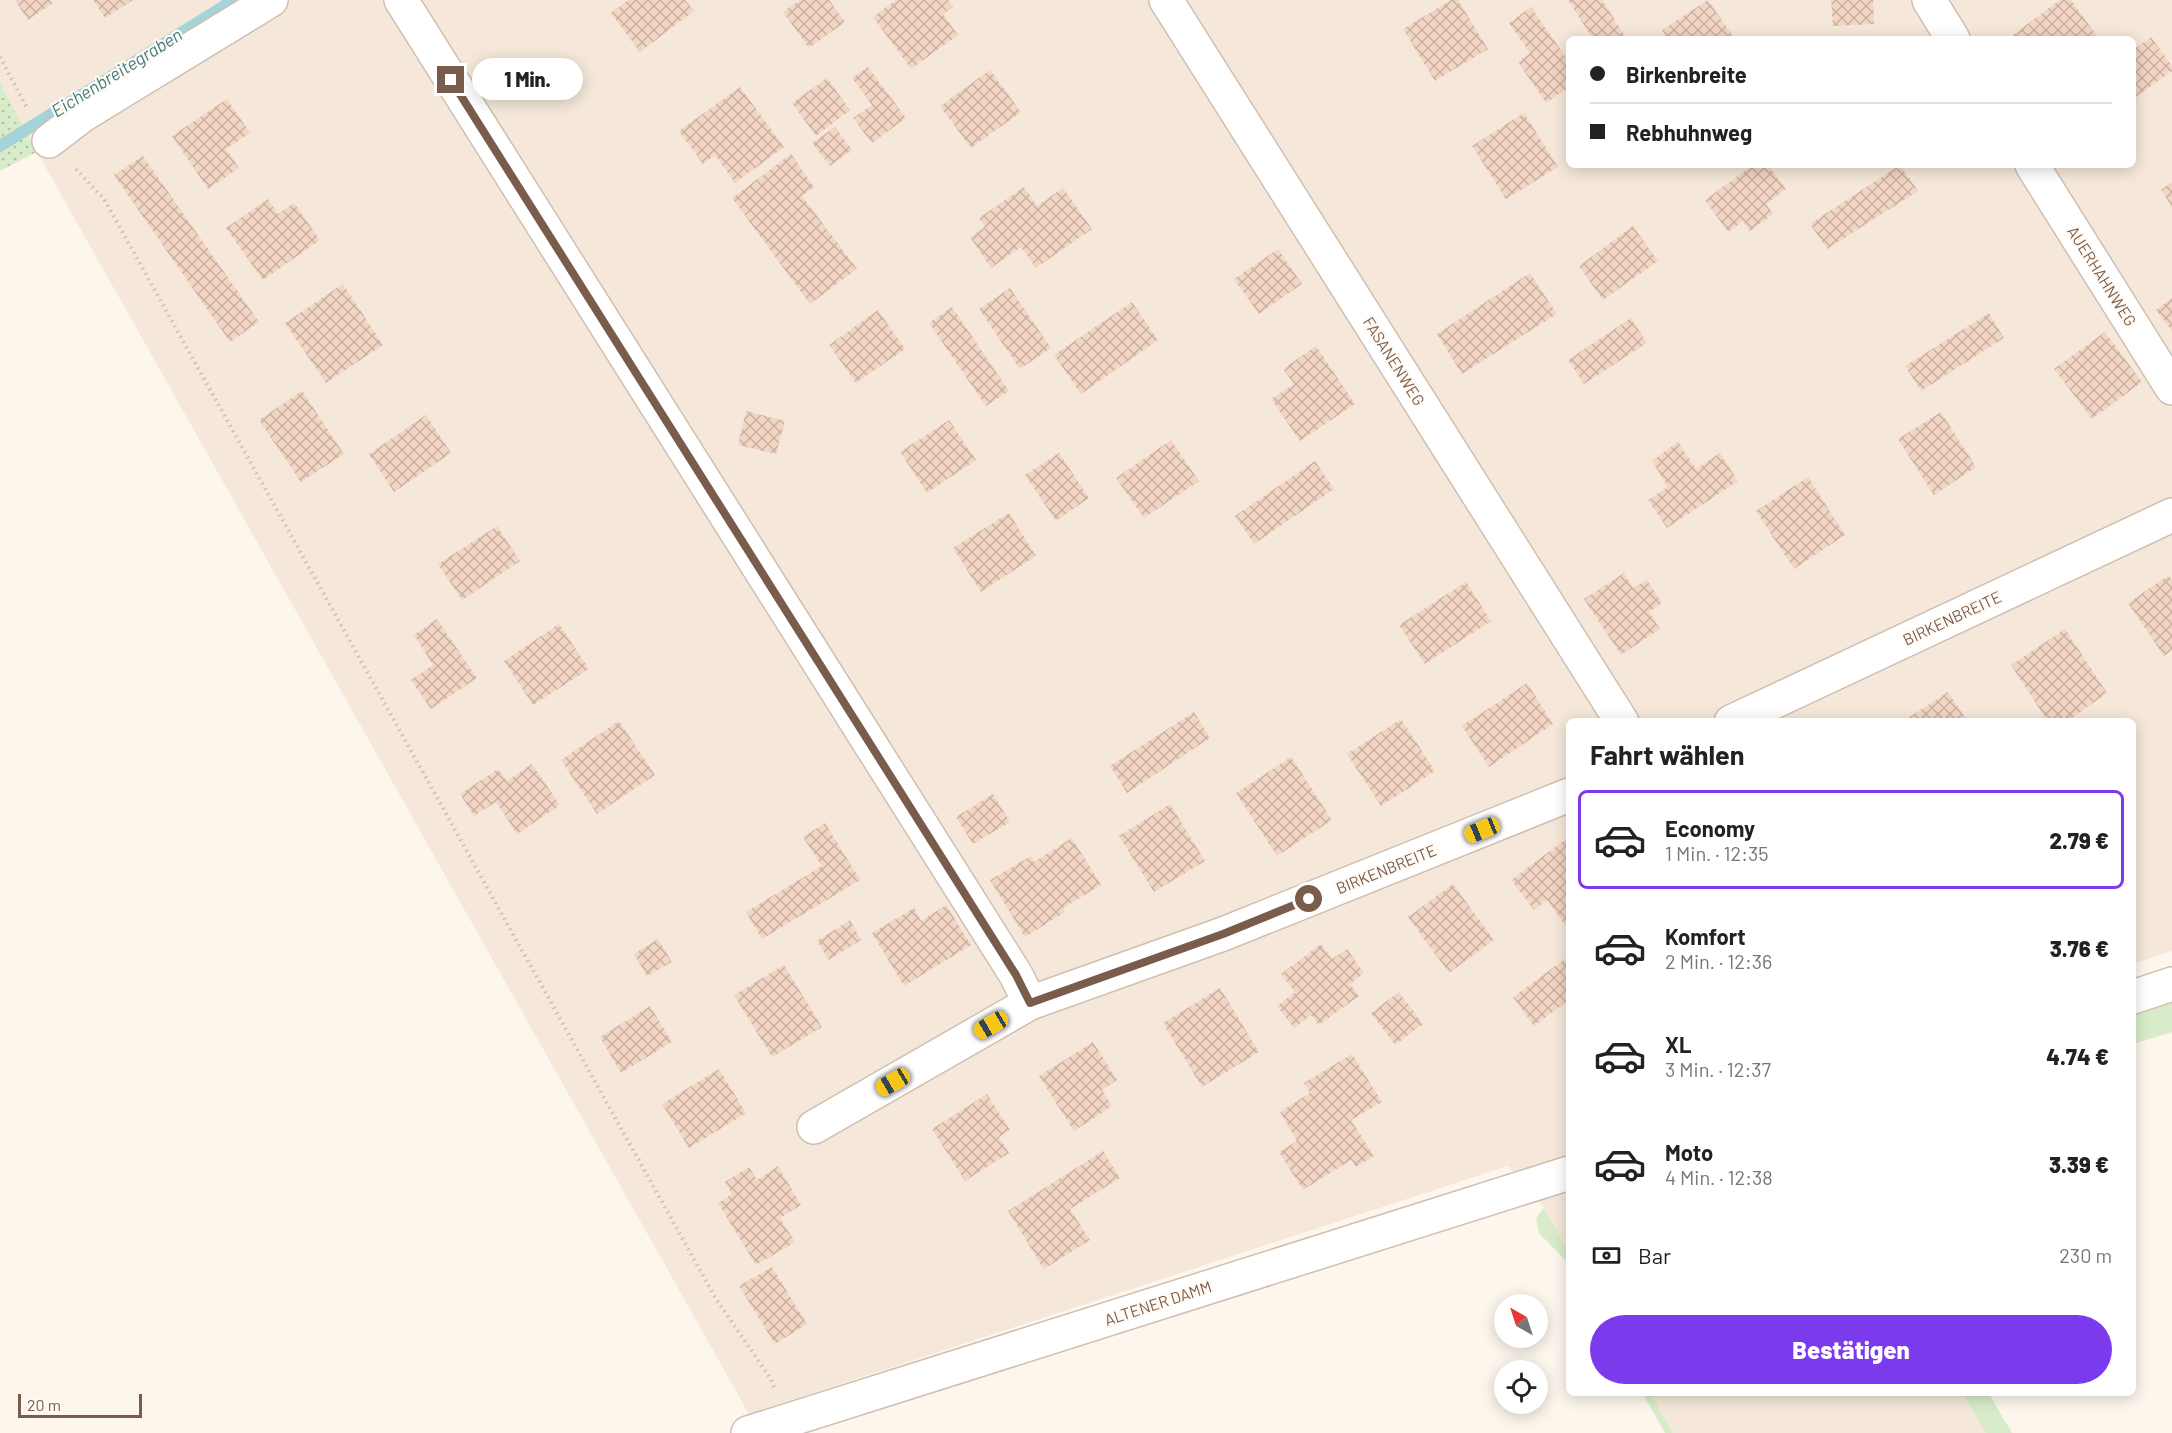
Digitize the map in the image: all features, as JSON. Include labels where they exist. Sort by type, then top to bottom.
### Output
[{"type":"street","points":[[49,141],[83,115],[271,0]]},
{"type":"street","points":[[401,0],[1016,975],[1030,1003]]},
{"type":"street","name":"FASANENWEG","points":[[1166,0],[1619,718]]},
{"type":"street","points":[[1929,0],[1951,36]]},
{"type":"street","name":"AUERHAHNWEG","points":[[2034,168],[2172,388]]},
{"type":"street","name":"BIRKENBREITE","points":[[1740,718],[2172,515]]},
{"type":"street","name":"BIRKENBREITE","points":[[814,1127],[1030,1003],[1223,934],[1566,796]]},
{"type":"street","points":[[2136,996],[2172,984]]},
{"type":"street","name":"ALTENER DAMM","points":[[748,1433],[1566,1174]]},
{"type":"path","points":[[0,57],[28,111]]},
{"type":"path","points":[[49,141],[104,199],[716,1299],[771,1379],[786,1422]]},
{"type":"shaded area","points":[[0,0],[2172,0],[2172,951],[2136,963],[2136,718],[1566,718],[1566,1247],[1544,1208],[1508,1166],[749,1414],[37,152],[0,171]]},
{"type":"shaded area","points":[[1652,1396],[1964,1396],[1986,1433],[1673,1433]]},
{"type":"green space","points":[[0,83],[36,152],[0,171]]},
{"type":"green space","points":[[2172,996],[2172,1032],[2136,1043],[2136,1007]]},
{"type":"green space","points":[[1544,1208],[1566,1247],[1566,1261],[1539,1233],[1536,1218]]},
{"type":"green space","points":[[1644,1396],[1652,1396],[1673,1433],[1665,1433]]},
{"type":"green space","points":[[1964,1396],[1990,1396],[2012,1433],[1986,1433]]},
{"type":"building","points":[[15,0],[50,0],[53,3],[28,20]]},
{"type":"building","points":[[93,0],[133,0],[105,18]]},
{"type":"building","points":[[628,0],[685,0],[694,11],[640,52],[611,13]]},
{"type":"building","points":[[800,0],[829,0],[845,22],[809,48],[783,12]]},
{"type":"building","points":[[896,0],[948,0],[953,7],[943,14],[958,35],[911,69],[873,17]]},
{"type":"building","points":[[1451,0],[1458,0],[1488,49],[1435,81],[1403,29]]},
{"type":"building","points":[[1568,0],[1602,0],[1625,36],[1591,36]]},
{"type":"building","points":[[1708,0],[1733,36],[1666,36],[1662,30]]},
{"type":"building","points":[[1831,0],[1873,0],[1874,24],[1833,26]]},
{"type":"building","points":[[2060,0],[2071,0],[2097,36],[2014,36]]},
{"type":"building","points":[[1531,7],[1566,58],[1566,89],[1546,103],[1518,62],[1530,53],[1509,23]]},
{"type":"building","points":[[2151,37],[2172,66],[2172,71],[2136,97],[2136,48]]},
{"type":"building","points":[[868,67],[906,118],[872,143],[853,118],[872,105],[852,78]]},
{"type":"building","points":[[990,70],[1021,112],[971,148],[940,106]]},
{"type":"building","points":[[827,78],[850,110],[816,136],[792,103]]},
{"type":"building","points":[[740,87],[784,147],[735,183],[715,155],[703,164],[679,131]]},
{"type":"building","points":[[227,99],[250,133],[226,149],[239,168],[208,189],[172,136]]},
{"type":"building","points":[[1524,113],[1558,167],[1506,199],[1472,146]]},
{"type":"building","points":[[835,127],[852,150],[830,166],[812,143]]},
{"type":"building","points":[[791,154],[814,187],[802,196],[857,269],[810,304],[732,198]]},
{"type":"building","points":[[143,156],[259,322],[230,342],[114,175]]},
{"type":"building","points":[[1749,168],[1770,168],[1786,189],[1766,204],[1773,214],[1750,231],[1743,221],[1728,232],[1705,200]]},
{"type":"building","points":[[1895,168],[1902,168],[1918,191],[1827,249],[1810,224]]},
{"type":"building","points":[[2172,182],[2172,207],[2161,190]]},
{"type":"building","points":[[1024,187],[1037,206],[1063,188],[1092,229],[1036,268],[1021,247],[991,268],[970,237],[985,227],[979,218]]},
{"type":"building","points":[[268,199],[278,214],[294,203],[320,240],[263,280],[226,228]]},
{"type":"building","points":[[1633,226],[1658,261],[1603,300],[1579,266]]},
{"type":"building","points":[[1278,249],[1302,284],[1259,314],[1234,279]]},
{"type":"building","points":[[1530,273],[1557,314],[1462,374],[1437,334]]},
{"type":"building","points":[[343,284],[383,345],[326,383],[285,323]]},
{"type":"building","points":[[1010,288],[1051,348],[1020,369],[979,309]]},
{"type":"building","points":[[2172,298],[2172,331],[2156,310]]},
{"type":"building","points":[[1132,302],[1158,340],[1081,394],[1054,355]]},
{"type":"building","points":[[952,307],[1009,391],[986,406],[929,323]]},
{"type":"building","points":[[878,310],[905,349],[856,383],[829,345]]},
{"type":"building","points":[[1989,313],[2004,338],[1921,391],[1905,366]]},
{"type":"building","points":[[1631,318],[1647,343],[1584,384],[1568,360]]},
{"type":"building","points":[[2105,332],[2142,382],[2092,419],[2054,369]]},
{"type":"building","points":[[1316,346],[1355,404],[1300,441],[1271,399],[1294,384],[1283,369]]},
{"type":"building","points":[[302,391],[344,454],[301,482],[259,420]]},
{"type":"building","points":[[746,411],[785,421],[776,454],[738,445]]},
{"type":"building","points":[[1941,412],[1976,467],[1934,495],[1898,439]]},
{"type":"building","points":[[426,415],[451,453],[394,492],[369,454]]},
{"type":"building","points":[[949,420],[976,460],[927,493],[900,452]]},
{"type":"building","points":[[1171,440],[1199,481],[1144,518],[1116,478]]},
{"type":"building","points":[[1678,442],[1696,469],[1720,453],[1738,481],[1667,528],[1648,500],[1668,487],[1652,461]]},
{"type":"building","points":[[1059,453],[1089,498],[1056,521],[1025,475]]},
{"type":"building","points":[[1315,461],[1334,489],[1254,544],[1235,516]]},
{"type":"building","points":[[1808,477],[1845,535],[1794,569],[1756,511]]},
{"type":"building","points":[[1009,513],[1036,556],[981,592],[953,548]]},
{"type":"building","points":[[497,526],[520,561],[462,600],[438,564]]},
{"type":"building","points":[[1624,573],[1633,588],[1647,580],[1662,603],[1649,612],[1660,629],[1621,655],[1584,599]]},
{"type":"building","points":[[2169,575],[2172,580],[2172,650],[2164,656],[2128,603]]},
{"type":"building","points":[[1466,582],[1491,621],[1425,664],[1399,625]]},
{"type":"building","points":[[437,619],[477,678],[431,709],[411,680],[433,665],[414,635]]},
{"type":"building","points":[[559,624],[589,669],[533,705],[504,661]]},
{"type":"building","points":[[2065,629],[2107,693],[2072,718],[2045,718],[2011,665]]},
{"type":"building","points":[[1527,683],[1553,724],[1489,767],[1462,726]]},
{"type":"building","points":[[1948,692],[1965,718],[1908,718]]},
{"type":"building","points":[[1194,712],[1210,738],[1127,793],[1110,766]]},
{"type":"building","points":[[1401,719],[1435,771],[1381,806],[1347,754]]},
{"type":"building","points":[[619,721],[655,775],[597,814],[561,760]]},
{"type":"building","points":[[1291,757],[1332,820],[1277,856],[1236,793]]},
{"type":"building","points":[[532,764],[560,805],[517,834],[496,802],[474,816],[460,794],[498,769],[507,781]]},
{"type":"building","points":[[993,794],[1010,822],[973,844],[956,817]]},
{"type":"building","points":[[1170,804],[1205,861],[1154,892],[1119,836]]},
{"type":"building","points":[[825,823],[860,880],[762,939],[746,912],[822,866],[803,837]]},
{"type":"building","points":[[1072,838],[1101,885],[1063,908],[1065,912],[1025,937],[990,880],[1031,856],[1034,862]]},
{"type":"building","points":[[1566,839],[1566,926],[1547,900],[1534,910],[1511,880]]},
{"type":"building","points":[[1453,884],[1494,940],[1449,973],[1408,917]]},
{"type":"building","points":[[946,905],[971,945],[904,986],[872,933],[914,908],[921,921]]},
{"type":"building","points":[[850,920],[861,940],[829,960],[817,941]]},
{"type":"building","points":[[658,939],[672,962],[647,976],[634,954]]},
{"type":"building","points":[[1321,944],[1332,959],[1347,949],[1364,973],[1350,984],[1359,996],[1319,1025],[1311,1015],[1294,1028],[1277,1006],[1295,992],[1281,974]]},
{"type":"building","points":[[1566,958],[1566,1002],[1534,1026],[1513,997]]},
{"type":"building","points":[[784,965],[822,1027],[772,1057],[734,995]]},
{"type":"building","points":[[1220,988],[1259,1052],[1202,1087],[1163,1023]]},
{"type":"building","points":[[1399,992],[1423,1024],[1395,1045],[1371,1013]]},
{"type":"building","points":[[650,1006],[672,1042],[621,1073],[600,1037]]},
{"type":"building","points":[[1093,1042],[1117,1080],[1102,1090],[1112,1106],[1074,1131],[1039,1076]]},
{"type":"building","points":[[1352,1054],[1382,1102],[1351,1120],[1374,1156],[1356,1167],[1351,1160],[1303,1190],[1279,1152],[1297,1141],[1280,1112],[1310,1093],[1304,1083]]},
{"type":"building","points":[[719,1069],[746,1113],[689,1148],[662,1104]]},
{"type":"building","points":[[987,1094],[1010,1130],[999,1137],[1009,1153],[965,1181],[932,1129]]},
{"type":"building","points":[[1103,1151],[1120,1178],[1070,1209],[1090,1240],[1044,1269],[1008,1211]]},
{"type":"building","points":[[778,1166],[801,1205],[780,1218],[795,1242],[756,1265],[718,1203],[732,1194],[725,1182],[749,1167],[757,1180]]},
{"type":"building","points":[[772,1267],[807,1324],[775,1344],[739,1286]]},
{"type":"waterway","name":"Eichenbreitegraben","points":[[0,146],[234,0]]},
{"type":"route","points":[[451,80],[1016,975],[1030,1003],[1223,934],[1309,899]]}]
